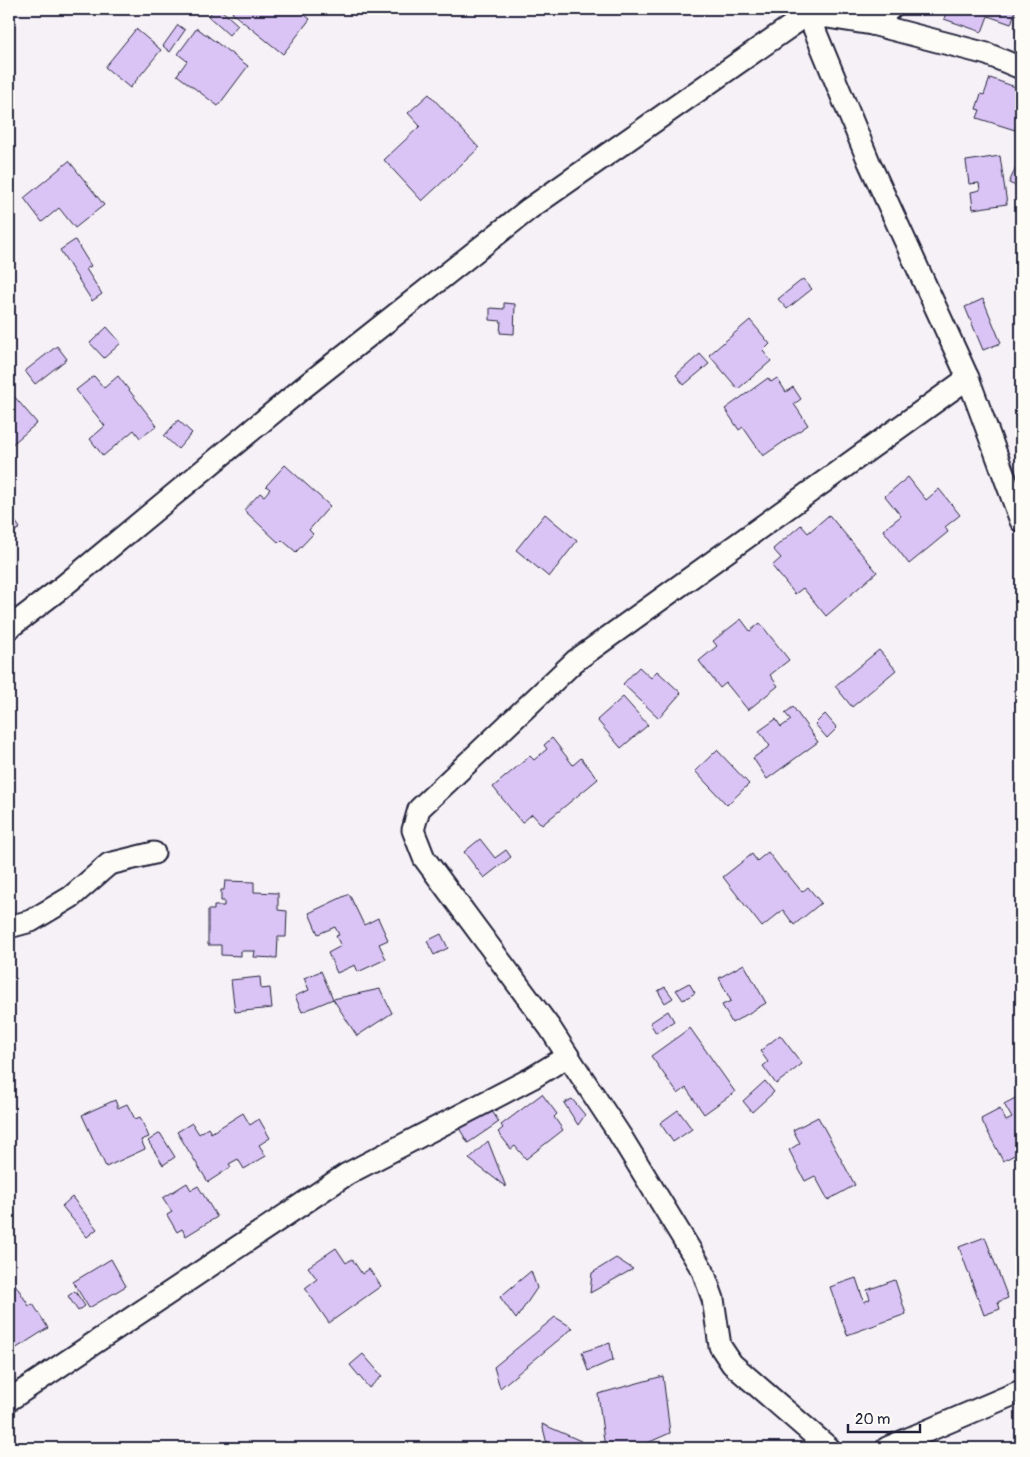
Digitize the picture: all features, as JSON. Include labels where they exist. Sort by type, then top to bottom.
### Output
[{"type":"street","points":[[872,24],[890,9]]},
{"type":"street","points":[[807,11],[869,162],[968,378],[1021,521]]},
{"type":"street","points":[[9,628],[61,588],[304,387],[529,209],[807,11],[872,24],[987,54],[1021,68]]},
{"type":"street","points":[[829,1448],[732,1364],[720,1346],[713,1299],[703,1271],[620,1135],[550,1028],[424,858],[414,830],[419,809],[575,661],[968,378]]},
{"type":"street","points":[[9,927],[31,921],[71,897],[109,864],[154,853]]},
{"type":"street","points":[[9,1400],[347,1174],[532,1078],[568,1056]]},
{"type":"street","points":[[887,1448],[920,1442],[1021,1391]]},
{"type":"building","points":[[215,9],[220,9],[238,25],[229,35],[208,16]]},
{"type":"building","points":[[235,9],[297,9],[310,19],[283,54],[232,13]]},
{"type":"building","points":[[947,9],[1016,9],[1011,24],[988,16],[982,32],[944,19]]},
{"type":"building","points":[[178,25],[185,30],[170,52],[163,46]]},
{"type":"building","points":[[197,28],[248,66],[218,106],[177,75],[187,61],[178,54]]},
{"type":"building","points":[[136,29],[161,50],[130,88],[105,67]]},
{"type":"building","points":[[990,78],[1021,89],[1021,113],[1015,130],[977,118],[980,110],[976,109],[981,94],[984,95]]},
{"type":"building","points":[[429,94],[479,148],[422,201],[384,160],[420,126],[408,113]]},
{"type":"building","points":[[1021,155],[1021,179],[1018,187],[1009,183]]},
{"type":"building","points":[[1000,156],[1007,204],[973,209],[971,192],[980,190],[979,183],[969,184],[966,161]]},
{"type":"building","points":[[69,161],[104,205],[75,228],[59,208],[42,222],[24,198]]},
{"type":"building","points":[[75,240],[91,266],[86,269],[102,294],[92,301],[60,250]]},
{"type":"building","points":[[803,279],[812,289],[787,309],[778,299]]},
{"type":"building","points":[[983,299],[1001,343],[983,350],[965,307]]},
{"type":"building","points":[[504,303],[515,304],[514,334],[500,333],[501,321],[490,320],[490,308],[504,309]]},
{"type":"building","points":[[750,320],[770,344],[763,351],[771,361],[738,389],[709,355]]},
{"type":"building","points":[[107,327],[121,343],[104,358],[90,343]]},
{"type":"building","points":[[57,346],[67,359],[35,384],[25,371]]},
{"type":"building","points":[[700,354],[709,364],[684,385],[676,375]]},
{"type":"building","points":[[94,376],[104,388],[118,376],[157,426],[140,438],[134,430],[103,456],[90,439],[105,426],[76,390]]},
{"type":"building","points":[[768,378],[771,382],[777,378],[786,392],[793,387],[801,399],[794,404],[808,425],[763,456],[743,427],[739,430],[725,409]]},
{"type":"building","points":[[13,395],[37,423],[9,447],[9,399]]},
{"type":"building","points":[[178,420],[192,433],[178,449],[164,436]]},
{"type":"building","points":[[285,465],[330,506],[309,530],[313,534],[296,552],[282,540],[279,543],[244,510],[260,493],[264,496],[270,489],[266,486]]},
{"type":"building","points":[[908,477],[926,500],[939,489],[960,515],[945,527],[948,532],[909,564],[883,530],[901,516],[885,496]]},
{"type":"building","points":[[9,512],[20,528],[9,535]]},
{"type":"building","points":[[545,514],[577,541],[549,577],[516,550]]},
{"type":"building","points":[[829,515],[877,572],[826,616],[803,588],[795,594],[772,566],[781,558],[773,549],[801,525],[808,533]]},
{"type":"building","points":[[741,619],[750,631],[760,623],[789,660],[770,675],[778,686],[748,710],[726,683],[720,688],[699,661],[717,646],[713,641]]},
{"type":"building","points":[[879,650],[896,670],[852,707],[835,686]]},
{"type":"building","points":[[639,667],[651,678],[657,671],[681,693],[659,718],[623,684]]},
{"type":"building","points":[[623,697],[648,725],[621,748],[597,720]]},
{"type":"building","points":[[793,707],[818,742],[767,779],[753,758],[770,746],[759,731],[776,719],[781,727],[791,720],[785,713]]},
{"type":"building","points":[[825,714],[837,728],[827,738],[815,724]]},
{"type":"building","points":[[552,738],[573,765],[581,758],[598,779],[542,825],[532,814],[522,823],[493,787],[530,756],[534,760],[547,749],[544,745]]},
{"type":"building","points":[[717,750],[749,784],[727,805],[695,771]]},
{"type":"building","points":[[480,839],[495,858],[506,850],[511,857],[484,878],[464,852]]},
{"type":"building","points":[[768,852],[802,892],[808,887],[821,903],[794,925],[783,910],[762,927],[723,877],[752,854],[757,861]]},
{"type":"building","points":[[225,881],[254,882],[254,892],[278,893],[278,910],[287,911],[286,937],[278,937],[277,958],[254,957],[255,951],[241,951],[241,956],[221,955],[221,945],[208,945],[208,910],[214,910],[214,906],[224,906],[224,901],[221,901],[221,890],[224,890]]},
{"type":"building","points":[[349,894],[364,925],[378,918],[388,940],[379,944],[386,959],[358,972],[355,965],[337,973],[328,953],[341,946],[336,936],[339,935],[335,927],[318,934],[309,913]]},
{"type":"building","points":[[441,934],[448,948],[434,955],[427,941]]},
{"type":"building","points":[[744,964],[766,1003],[732,1023],[722,1005],[731,1001],[719,978]]},
{"type":"building","points":[[321,971],[333,999],[302,1012],[295,996],[309,990],[304,978]]},
{"type":"building","points":[[260,977],[261,989],[270,988],[272,1008],[235,1012],[231,980]]},
{"type":"building","points":[[689,983],[695,993],[683,1000],[676,990]]},
{"type":"building","points":[[665,987],[673,998],[665,1003],[658,991]]},
{"type":"building","points":[[380,989],[392,1013],[357,1036],[333,999]]},
{"type":"building","points":[[668,1011],[674,1021],[656,1033],[650,1023]]},
{"type":"building","points":[[690,1028],[735,1092],[704,1114],[686,1088],[678,1094],[651,1056]]},
{"type":"building","points":[[780,1035],[802,1064],[776,1084],[763,1066],[768,1062],[760,1051]]},
{"type":"building","points":[[765,1081],[774,1092],[752,1112],[743,1101]]},
{"type":"building","points":[[542,1094],[557,1114],[554,1117],[563,1130],[526,1159],[515,1146],[511,1149],[498,1132],[503,1128],[501,1125]]},
{"type":"building","points":[[1021,1095],[1021,1153],[1003,1161],[981,1119],[1000,1109],[1006,1121],[1012,1118],[1004,1104]]},
{"type":"building","points":[[572,1099],[585,1115],[578,1125],[564,1103]]},
{"type":"building","points":[[115,1100],[118,1108],[127,1104],[135,1119],[140,1117],[149,1137],[141,1140],[145,1149],[106,1167],[82,1115]]},
{"type":"building","points":[[490,1108],[499,1122],[468,1143],[459,1128]]},
{"type":"building","points":[[678,1110],[692,1129],[673,1142],[660,1123]]},
{"type":"building","points":[[243,1113],[250,1125],[259,1119],[270,1138],[259,1145],[266,1156],[244,1169],[238,1159],[229,1164],[231,1167],[208,1182],[177,1132],[192,1123],[199,1134],[208,1128],[211,1133]]},
{"type":"building","points":[[818,1117],[855,1185],[828,1200],[815,1176],[805,1181],[789,1150],[800,1143],[793,1130]]},
{"type":"building","points":[[160,1133],[175,1157],[163,1165],[148,1141]]},
{"type":"building","points":[[488,1141],[506,1187],[469,1159]]},
{"type":"building","points":[[187,1183],[191,1190],[198,1186],[217,1217],[186,1236],[182,1229],[177,1232],[167,1215],[172,1212],[163,1198]]},
{"type":"building","points":[[72,1197],[97,1229],[87,1237],[62,1206]]},
{"type":"building","points":[[985,1237],[1008,1298],[998,1302],[1000,1309],[984,1315],[959,1247]]},
{"type":"building","points":[[336,1248],[346,1263],[352,1259],[362,1274],[369,1269],[381,1286],[329,1323],[305,1288],[317,1279],[308,1267]]},
{"type":"building","points":[[616,1258],[633,1269],[590,1293],[592,1273]]},
{"type":"building","points":[[111,1259],[126,1286],[89,1308],[73,1282]]},
{"type":"building","points":[[531,1271],[537,1288],[516,1319],[500,1297]]},
{"type":"building","points":[[856,1278],[864,1302],[870,1299],[867,1290],[895,1280],[906,1314],[847,1335],[830,1287]]},
{"type":"building","points":[[15,1284],[29,1306],[33,1304],[48,1328],[15,1349],[9,1339],[9,1288]]},
{"type":"building","points":[[75,1291],[85,1306],[78,1311],[68,1296]]},
{"type":"building","points":[[555,1317],[573,1328],[500,1388],[494,1367]]},
{"type":"building","points":[[610,1343],[613,1360],[588,1371],[582,1352]]},
{"type":"building","points":[[363,1354],[382,1376],[369,1388],[350,1365]]},
{"type":"building","points":[[663,1376],[670,1433],[636,1448],[605,1448],[598,1394]]},
{"type":"building","points":[[542,1424],[581,1441],[577,1448],[548,1448]]}]
